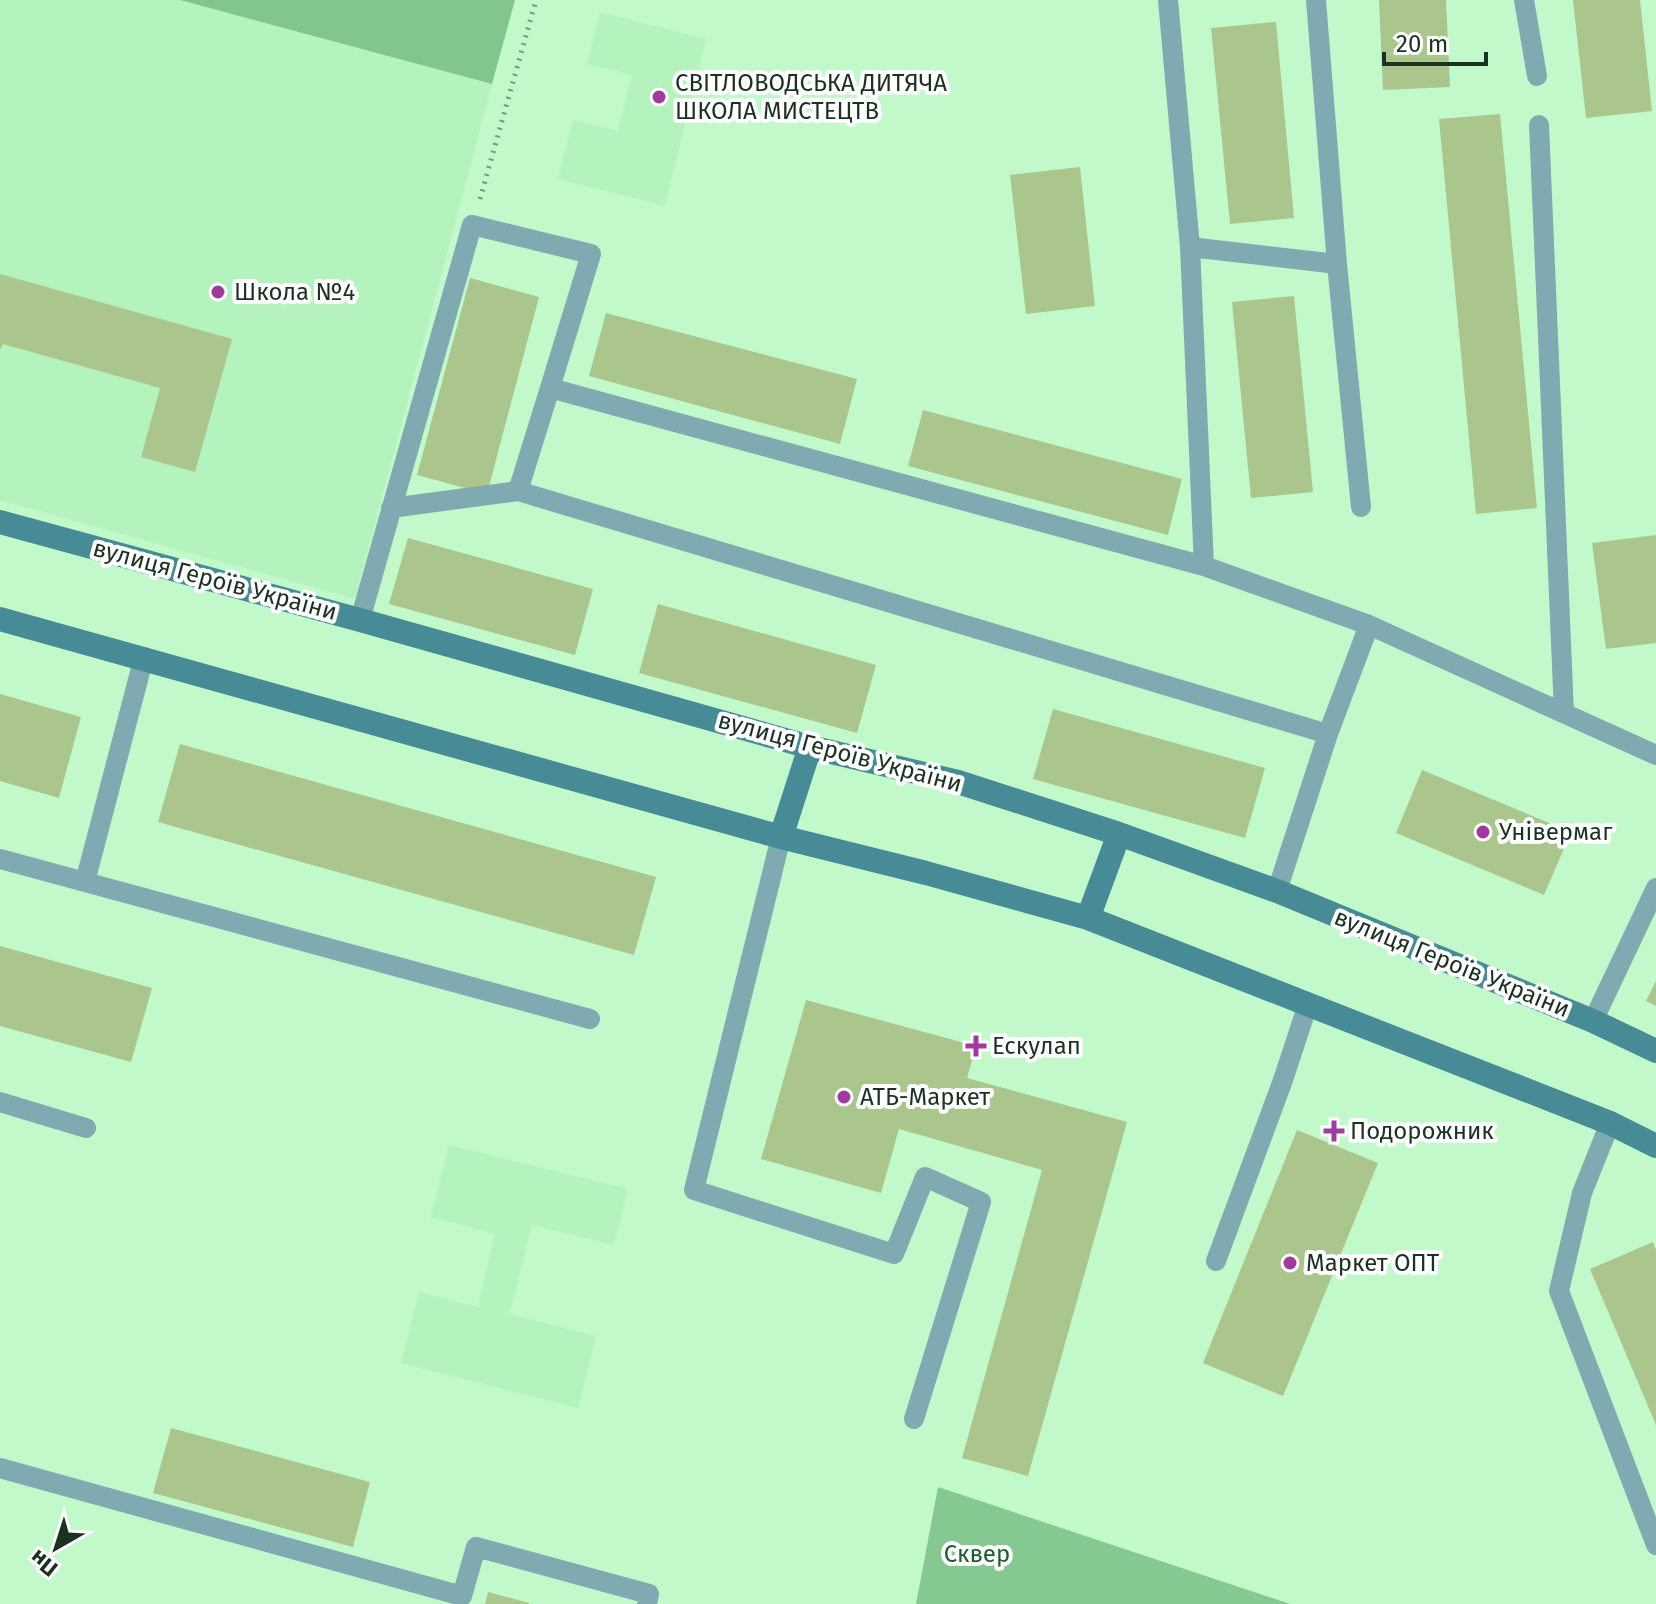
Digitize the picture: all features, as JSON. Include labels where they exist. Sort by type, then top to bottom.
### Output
[{"type":"main road","name":"вулиця Героїв України","points":[[0,522],[810,747],[958,782],[1119,834],[1277,891],[1593,1021],[1656,1051]]},
{"type":"main road","points":[[0,619],[781,837],[1088,918],[1610,1123],[1656,1146]]},
{"type":"main road","points":[[781,837],[810,747]]},
{"type":"main road","points":[[1088,918],[1119,834]]},
{"type":"lane","points":[[1168,0],[1190,247],[1204,566]]},
{"type":"lane","points":[[1316,0],[1337,264],[1361,507]]},
{"type":"lane","points":[[1524,0],[1537,76]]},
{"type":"lane","points":[[1539,125],[1564,713]]},
{"type":"lane","points":[[360,620],[472,225],[591,254],[518,491]]},
{"type":"lane","points":[[1190,247],[1337,264]]},
{"type":"lane","points":[[550,388],[1204,566],[1369,625],[1656,755]]},
{"type":"lane","points":[[391,508],[518,491],[1328,734]]},
{"type":"lane","points":[[1277,891],[1328,734],[1369,625]]},
{"type":"lane","points":[[85,882],[144,657]]},
{"type":"lane","points":[[781,837],[694,1190],[894,1254],[925,1177],[981,1202],[914,1419]]},
{"type":"lane","points":[[0,859],[590,1019]]},
{"type":"lane","points":[[1593,1021],[1656,888]]},
{"type":"lane","points":[[1216,1261],[1308,1004]]},
{"type":"lane","points":[[0,1102],[86,1128]]},
{"type":"lane","points":[[1610,1123],[1582,1193],[1559,1291],[1656,1545]]},
{"type":"lane","points":[[0,1468],[462,1596],[476,1547],[651,1601]]},
{"type":"path","points":[[472,225],[536,0]]},
{"type":"shaded area","name":"Школа №4","points":[[0,0],[180,0],[492,84],[355,599],[0,500]]},
{"type":"shaded area","points":[[180,0],[515,0],[492,84]]},
{"type":"shaded area","name":"СВІТЛОВОДСЬКА ДИТЯЧА ШКОЛА МИСТЕЦТВ","points":[[600,12],[706,39],[665,206],[558,179],[573,120],[618,131],[632,75],[587,64]]},
{"type":"shaded area","points":[[449,1145],[628,1189],[614,1245],[532,1225],[510,1314],[596,1336],[578,1408],[401,1363],[419,1292],[478,1307],[495,1234],[431,1217]]},
{"type":"green space","name":"Сквер","points":[[938,1487],[1290,1604],[916,1604]]},
{"type":"building","points":[[1379,0],[1446,0],[1450,87],[1383,90]]},
{"type":"building","points":[[1573,0],[1640,0],[1652,111],[1586,118]]},
{"type":"building","points":[[1276,22],[1294,218],[1230,224],[1211,28]]},
{"type":"building","points":[[1500,114],[1537,508],[1476,514],[1439,119]]},
{"type":"building","points":[[1080,167],[1095,306],[1026,314],[1010,175]]},
{"type":"building","points":[[0,274],[232,339],[195,472],[141,457],[160,388],[3,344],[0,350]]},
{"type":"building","points":[[470,278],[539,297],[487,494],[417,475]]},
{"type":"building","points":[[1294,296],[1313,492],[1251,498],[1232,302]]},
{"type":"building","points":[[606,313],[857,379],[840,444],[589,376]]},
{"type":"building","points":[[923,410],[1182,479],[1168,535],[908,466]]},
{"type":"building","points":[[1656,535],[1656,643],[1606,649],[1592,543]]},
{"type":"building","points":[[408,538],[593,589],[575,655],[389,604]]},
{"type":"building","points":[[658,604],[876,665],[857,733],[639,673]]},
{"type":"building","points":[[0,694],[81,717],[59,798],[0,781]]},
{"type":"building","points":[[1053,709],[1265,768],[1245,838],[1033,779]]},
{"type":"building","points":[[180,744],[656,877],[634,955],[158,822]]},
{"type":"building","name":"Універмаг","points":[[1422,770],[1571,832],[1544,895],[1396,833]]},
{"type":"building","points":[[0,946],[152,988],[131,1062],[0,1026]]},
{"type":"building","points":[[1656,981],[1656,1006],[1646,1001]]},
{"type":"building","points":[[806,1000],[976,1046],[967,1078],[1127,1122],[1028,1476],[962,1458],[1042,1170],[899,1129],[881,1193],[761,1159]]},
{"type":"building","name":"Маркет ОПТ","points":[[1297,1130],[1378,1163],[1283,1396],[1203,1363]]},
{"type":"building","points":[[1653,1242],[1656,1250],[1656,1425],[1590,1269]]},
{"type":"building","points":[[171,1428],[370,1482],[353,1547],[153,1493]]},
{"type":"building","points":[[488,1592],[529,1603],[529,1604],[485,1604]]},
{"type":"place","name":"СВІТЛОВОДСЬКА ДИТЯЧА ШКОЛА МИСТЕЦТВ","points":[[659,97]]},
{"type":"place","name":"Школа №4","points":[[218,292]]},
{"type":"place","name":"Універмаг","points":[[1483,832]]},
{"type":"place","name":"Ескулап","points":[[976,1046]]},
{"type":"place","name":"АТБ-Маркет","points":[[844,1097]]},
{"type":"place","name":"Подорожник","points":[[1334,1131]]},
{"type":"place","name":"Маркет ОПТ","points":[[1290,1263]]}]
